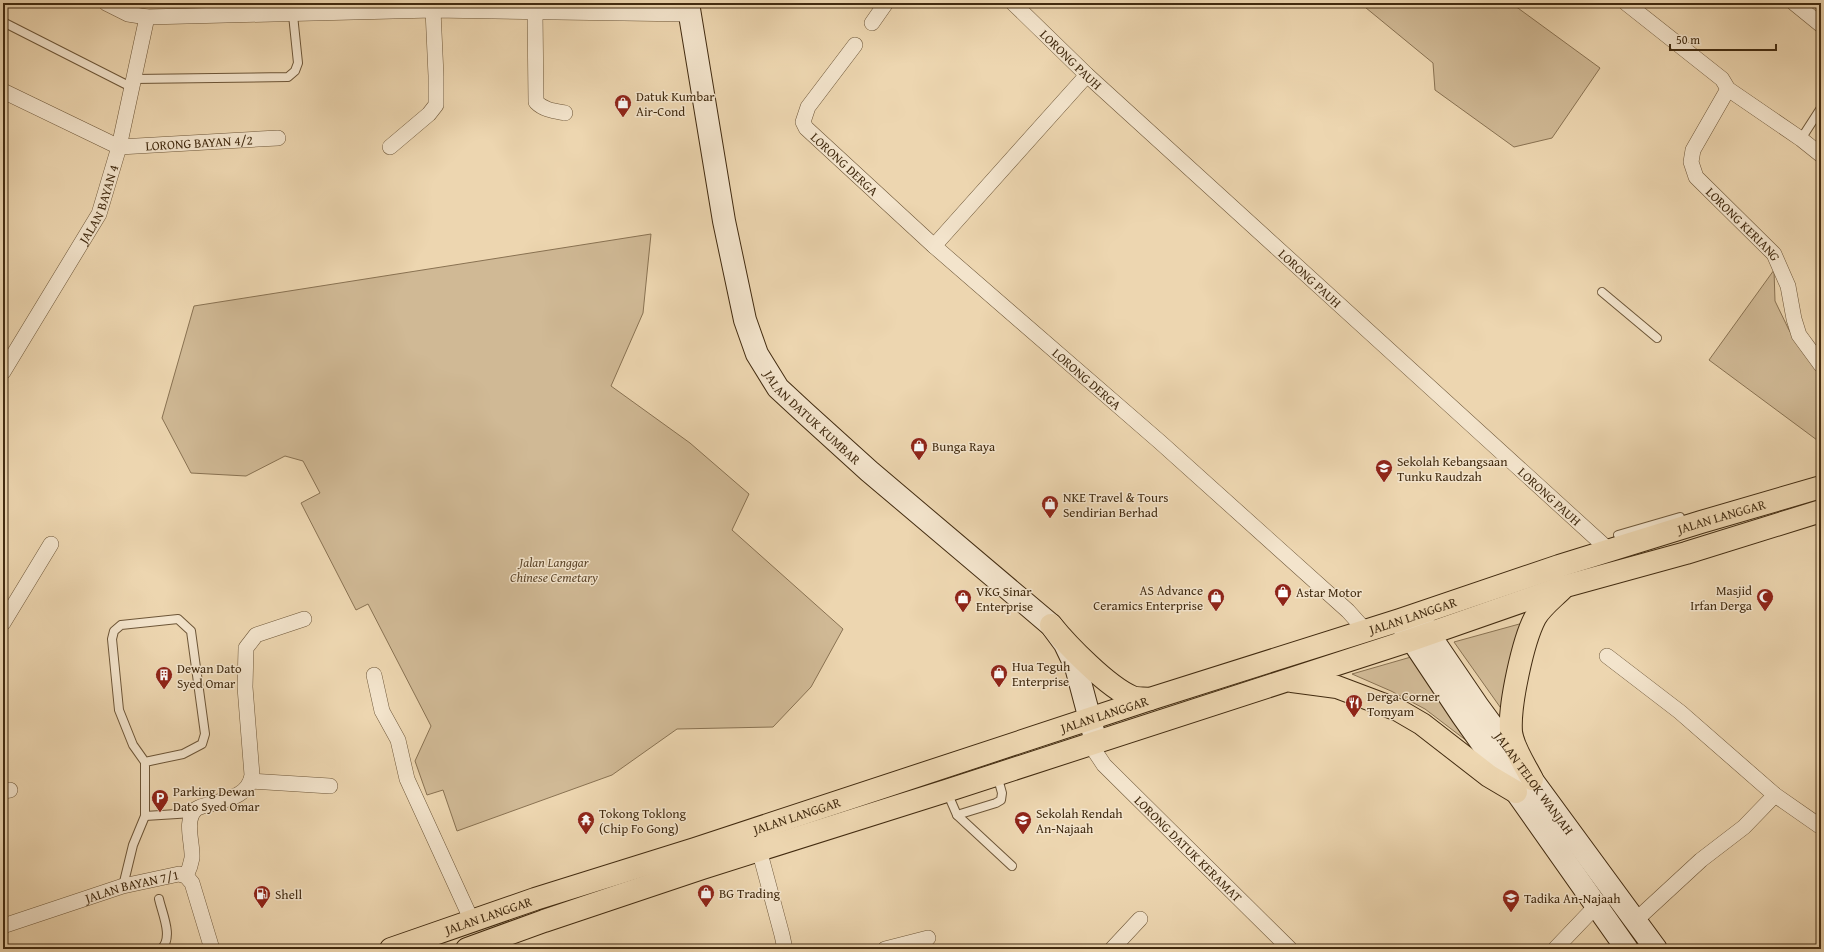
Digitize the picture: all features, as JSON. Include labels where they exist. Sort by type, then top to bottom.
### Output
[{"type":"main road","name":"JALAN DATUK KUMBAR","points":[[689,9],[724,221],[745,320],[757,354],[778,388],[805,413],[874,476],[1051,625],[1064,644],[1076,667],[1090,719],[1093,743]]},
{"type":"main road","name":"JALAN LANGGAR","points":[[391,949],[549,894],[754,830],[1150,698],[1409,617],[1558,566],[1614,543],[1708,519],[1821,487]]},
{"type":"main road","name":"JALAN LANGGAR","points":[[468,949],[544,921],[759,850],[996,775],[1566,586],[1686,553],[1821,511]]},
{"type":"main road","points":[[1283,680],[1337,687],[1398,710],[1422,724],[1489,776],[1524,786],[1511,732],[1516,685],[1524,648],[1535,618],[1544,606],[1566,586]]},
{"type":"main road","name":"JALAN TELOK WANJAH","points":[[1409,617],[1419,636],[1478,705],[1524,786],[1596,906],[1627,949]]},
{"type":"main road","points":[[1051,625],[1070,648],[1115,687],[1134,698],[1150,698]]},
{"type":"main road","name":"JALAN TELOK WANJAH","points":[[1524,786],[1636,920],[1656,949]]},
{"type":"street","points":[[106,3],[128,14],[147,17],[205,10],[282,11],[344,8],[535,12],[689,9]]},
{"type":"street","points":[[872,23],[886,3]]},
{"type":"street","name":"LORONG PAUH","points":[[1013,3],[1087,75],[1614,543]]},
{"type":"street","points":[[1626,3],[1722,79],[1728,89],[1801,139],[1821,155]]},
{"type":"street","points":[[1794,3],[1821,25]]},
{"type":"street","points":[[390,147],[429,114],[436,105],[433,10]]},
{"type":"street","points":[[535,12],[536,102],[540,106],[549,110],[565,113]]},
{"type":"street","name":"JALAN BAYAN 4","points":[[3,372],[99,214],[119,147],[147,17]]},
{"type":"street","name":"LORONG DERGA","points":[[855,45],[808,107],[804,122],[806,128],[934,246],[1166,447],[1348,611],[1366,631]]},
{"type":"street","points":[[934,246],[1087,75]]},
{"type":"street","name":"LORONG KERIANG","points":[[1728,89],[1693,150],[1691,162],[1696,177],[1774,254],[1788,286],[1794,319],[1799,335],[1821,365]]},
{"type":"street","points":[[3,91],[119,147]]},
{"type":"street","name":"LORONG BAYAN 4/2","points":[[119,147],[278,138]]},
{"type":"street","points":[[3,623],[51,544]]},
{"type":"street","points":[[186,876],[191,862],[190,821],[193,813],[198,808],[235,797],[248,787],[251,782],[252,775],[245,687],[246,648],[256,636],[304,619]]},
{"type":"street","points":[[1607,656],[1680,712],[1775,795],[1821,827]]},
{"type":"street","points":[[374,675],[382,710],[398,740],[407,779],[472,921]]},
{"type":"street","name":"LORONG DATUK KERAMAT","points":[[1093,743],[1104,765],[1290,949]]},
{"type":"street","points":[[251,782],[330,786]]},
{"type":"street","points":[[1636,920],[1701,860],[1744,827],[1775,795]]},
{"type":"street","points":[[754,830],[785,949]]},
{"type":"street","name":"JALAN BAYAN 7/1","points":[[3,926],[123,886],[179,874],[186,876],[192,883],[212,949]]},
{"type":"street","points":[[1556,949],[1596,906]]},
{"type":"street","points":[[1112,949],[1140,919]]},
{"type":"street","points":[[885,949],[928,938]]},
{"type":"lane","points":[[3,22],[132,83],[288,77],[295,71],[298,63],[282,11]]},
{"type":"lane","points":[[1801,139],[1821,108]]},
{"type":"lane","points":[[1602,292],[1657,338]]},
{"type":"lane","points":[[1614,543],[1691,514]]},
{"type":"lane","points":[[123,886],[133,845],[145,816],[145,762],[133,745],[119,710],[112,639],[114,631],[121,626],[178,619],[191,631],[205,734],[204,739],[202,744],[183,754],[145,762]]},
{"type":"lane","points":[[957,815],[996,803],[1001,800],[1002,793],[996,775]]},
{"type":"lane","points":[[946,791],[957,815],[1012,866]]},
{"type":"lane","points":[[145,816],[193,813]]},
{"type":"lane","points":[[159,899],[168,936],[166,943],[161,949]]},
{"type":"green space","points":[[1360,3],[1511,3],[1600,68],[1552,138],[1514,147],[1435,90],[1433,63]]},
{"type":"green space","name":"Jalan Langgar Chinese Cemetary","points":[[651,234],[643,313],[611,386],[690,443],[749,494],[732,530],[843,629],[811,687],[773,727],[677,729],[612,775],[457,831],[443,790],[427,795],[415,761],[431,726],[368,604],[356,610],[301,503],[320,493],[303,461],[285,456],[246,476],[191,473],[162,418],[194,306]]},
{"type":"green space","points":[[1774,270],[1775,301],[1789,330],[1821,377],[1821,443],[1709,360]]},
{"type":"green space","points":[[1523,623],[1505,714],[1454,642]]},
{"type":"green space","points":[[1411,657],[1484,754],[1425,709],[1391,691],[1352,674]]},
{"type":"place","name":"Datuk Kumbar Air-Cond","points":[[623,118]]},
{"type":"place","name":"Bunga Raya","points":[[919,461]]},
{"type":"place","name":"Sekolah Kebangsaan Tunku Raudzah","points":[[1384,483]]},
{"type":"place","name":"NKE Travel & Tours Sendirian Berhad","points":[[1050,519]]},
{"type":"place","name":"Astar Motor","points":[[1283,607]]},
{"type":"place","name":"AS Advance Ceramics Enterprise","points":[[1216,612]]},
{"type":"place","name":"Masjid Irfan Derga","points":[[1765,612]]},
{"type":"place","name":"VKG Sinar Enterprise","points":[[963,613]]},
{"type":"place","name":"Hua Teguh Enterprise","points":[[999,688]]},
{"type":"place","name":"Dewan Dato Syed Omar","points":[[164,690]]},
{"type":"place","name":"Derga Corner Tomyam","points":[[1354,718]]},
{"type":"place","name":"Parking Dewan Dato Syed Omar","points":[[160,813]]},
{"type":"place","name":"Tokong Toklong (Chip Fo Gong)","points":[[586,835]]},
{"type":"place","name":"Sekolah Rendah An-Najaah","points":[[1023,835]]},
{"type":"place","name":"BG Trading","points":[[706,908]]},
{"type":"place","name":"Shell","points":[[262,909]]},
{"type":"place","name":"Tadika An-Najaah","points":[[1511,913]]}]
